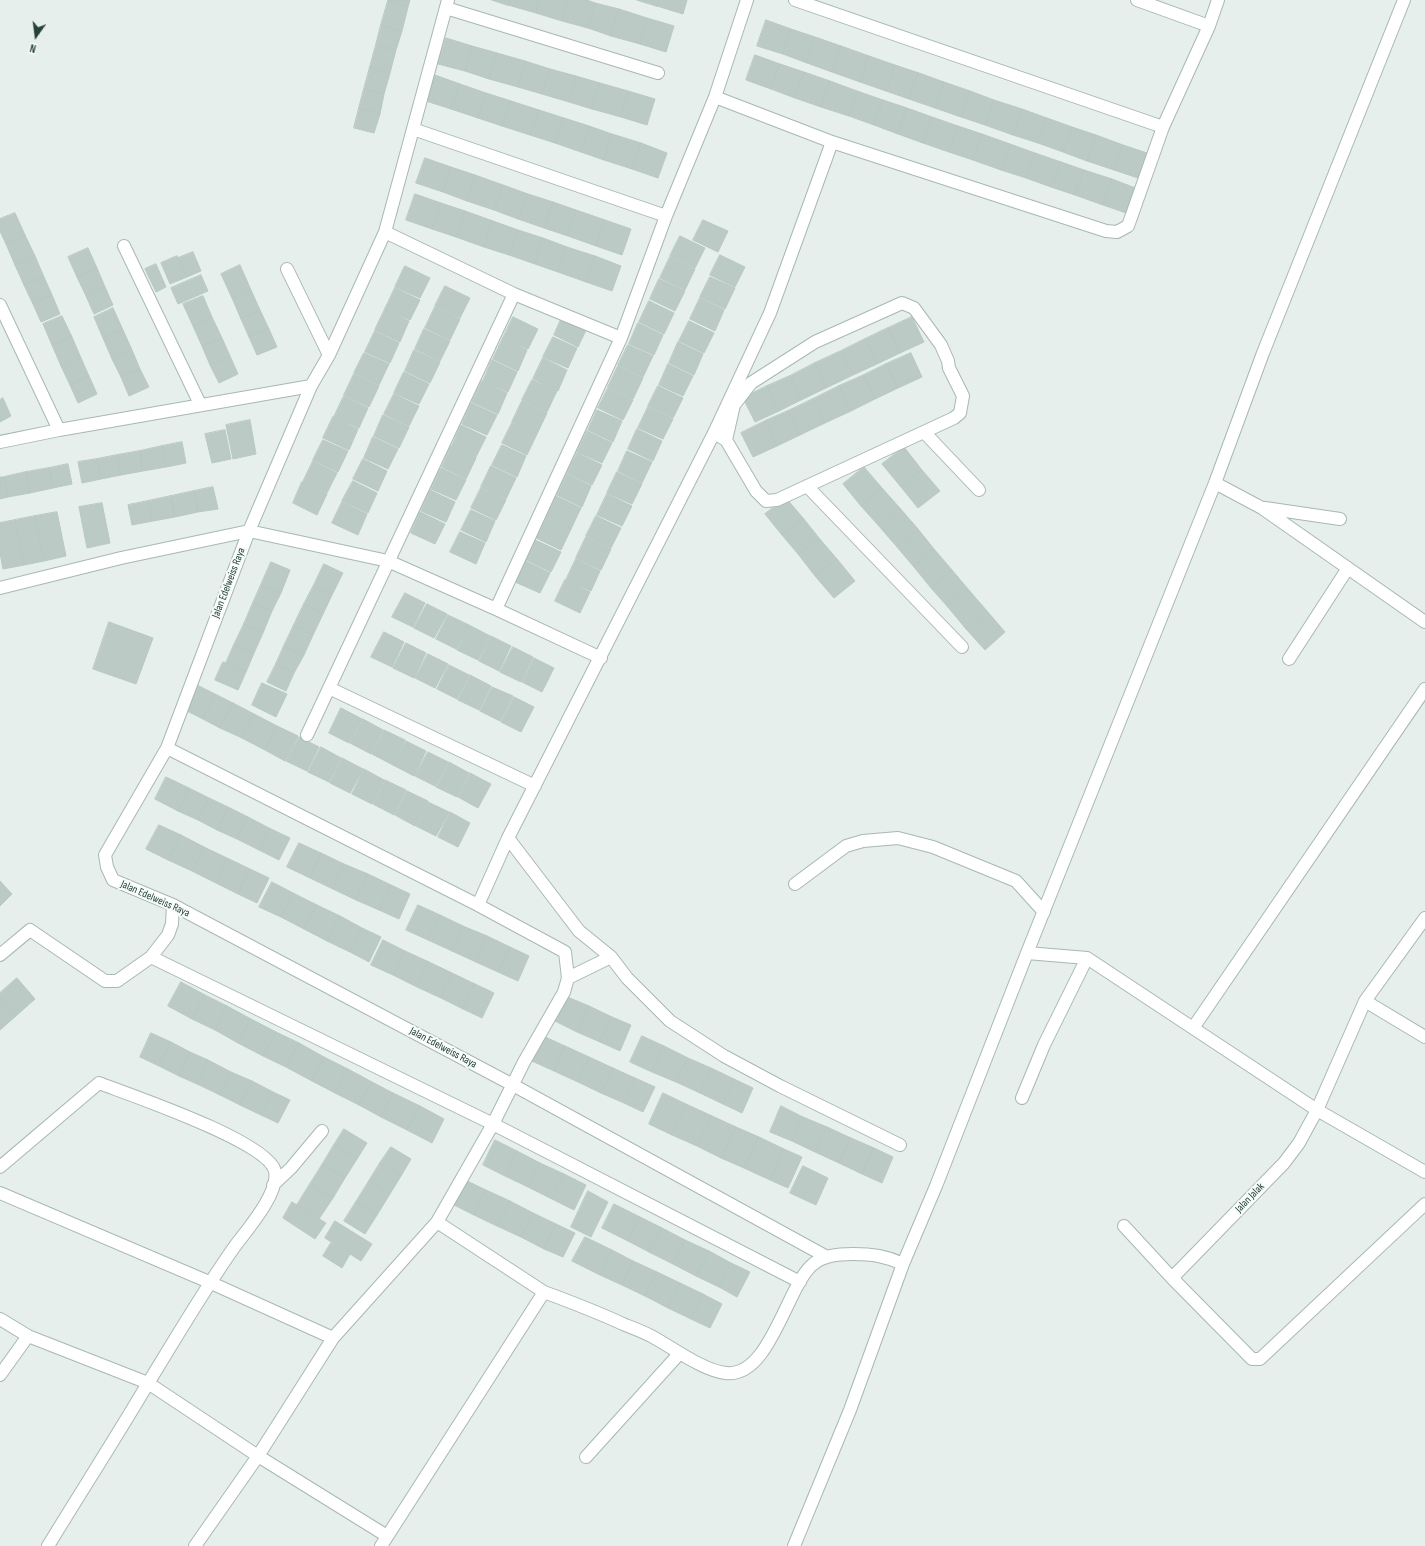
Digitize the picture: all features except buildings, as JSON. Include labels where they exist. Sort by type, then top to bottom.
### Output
[{"type":"street","points":[[496,609],[622,338],[666,216],[714,97],[747,0]]},
{"type":"street","points":[[795,0],[1163,127]]},
{"type":"street","points":[[1137,0],[1209,26]]},
{"type":"street","points":[[714,97],[832,142],[1106,231],[1117,232],[1128,226],[1163,127],[1209,26],[1218,0]]},
{"type":"street","points":[[794,1546],[850,1410],[903,1264],[936,1186],[1027,953],[1215,483],[1263,353],[1404,0]]},
{"type":"street","points":[[447,4],[658,73]]},
{"type":"street","name":"Jalan Edelweiss Raya","points":[[447,4],[385,232],[329,355],[311,386],[249,531],[166,748],[106,856],[107,867],[113,880],[173,905],[513,1085],[827,1257]]},
{"type":"street","points":[[413,128],[666,216]]},
{"type":"street","points":[[478,905],[508,838],[714,434],[770,313],[832,142]]},
{"type":"street","points":[[385,232],[514,294],[622,338]]},
{"type":"street","points":[[124,246],[200,404]]},
{"type":"street","points":[[286,269],[329,355]]},
{"type":"street","points":[[307,735],[514,294]]},
{"type":"street","points":[[714,434],[726,440],[756,491],[766,501],[777,500],[954,418],[960,412],[963,396],[949,368],[948,361],[941,345],[914,308],[902,303],[815,342],[751,383],[734,405],[726,440]]},
{"type":"street","points":[[0,305],[59,430]]},
{"type":"street","points":[[0,442],[200,404],[311,386]]},
{"type":"street","points":[[924,432],[979,490]]},
{"type":"street","points":[[1215,483],[1262,508],[1425,622]]},
{"type":"street","points":[[807,486],[962,648]]},
{"type":"street","points":[[1262,508],[1340,519]]},
{"type":"street","points":[[0,588],[121,558],[249,531],[388,561],[601,658]]},
{"type":"street","points":[[1289,659],[1348,568]]},
{"type":"street","points":[[329,688],[535,786]]},
{"type":"street","points":[[1193,1028],[1425,689]]},
{"type":"street","points":[[166,748],[478,905],[565,952],[568,978],[564,992],[493,1124],[437,1222],[333,1338],[258,1456],[195,1546]]},
{"type":"street","points":[[508,838],[579,930],[611,957],[627,978],[670,1021],[724,1056],[780,1086],[900,1145]]},
{"type":"street","points":[[795,884],[846,846],[863,841],[898,838],[933,847],[1016,881],[1044,912]]},
{"type":"street","points":[[0,955],[30,930],[106,981],[117,981],[151,957],[168,934],[172,924],[173,905]]},
{"type":"street","name":"Jalan Jalak","points":[[1172,1278],[1284,1163],[1299,1143],[1317,1110],[1365,1001],[1425,918]]},
{"type":"street","points":[[1027,953],[1087,958],[1317,1110],[1425,1172]]},
{"type":"street","points":[[151,957],[493,1124],[800,1282]]},
{"type":"street","points":[[568,978],[611,957]]},
{"type":"street","points":[[1022,1098],[1044,1045],[1087,958]]},
{"type":"street","points":[[1365,1001],[1425,1037]]},
{"type":"street","points":[[0,1167],[99,1083],[199,1121],[247,1145],[269,1160],[275,1171],[273,1185],[264,1204],[209,1282],[48,1546]]},
{"type":"street","points":[[273,1185],[291,1168],[322,1131]]},
{"type":"street","points":[[0,1193],[209,1282],[333,1338]]},
{"type":"street","points":[[1124,1226],[1172,1278],[1252,1358],[1260,1360],[1425,1204]]},
{"type":"street","points":[[437,1222],[544,1292],[653,1337],[679,1354],[726,1373],[744,1369],[752,1363],[767,1345],[800,1282],[811,1266],[827,1257],[837,1254],[874,1254],[903,1264]]},
{"type":"street","points":[[0,1319],[28,1336],[148,1383],[384,1541],[544,1292]]},
{"type":"street","points":[[0,1375],[28,1336]]},
{"type":"street","points":[[586,1457],[679,1354]]}]
